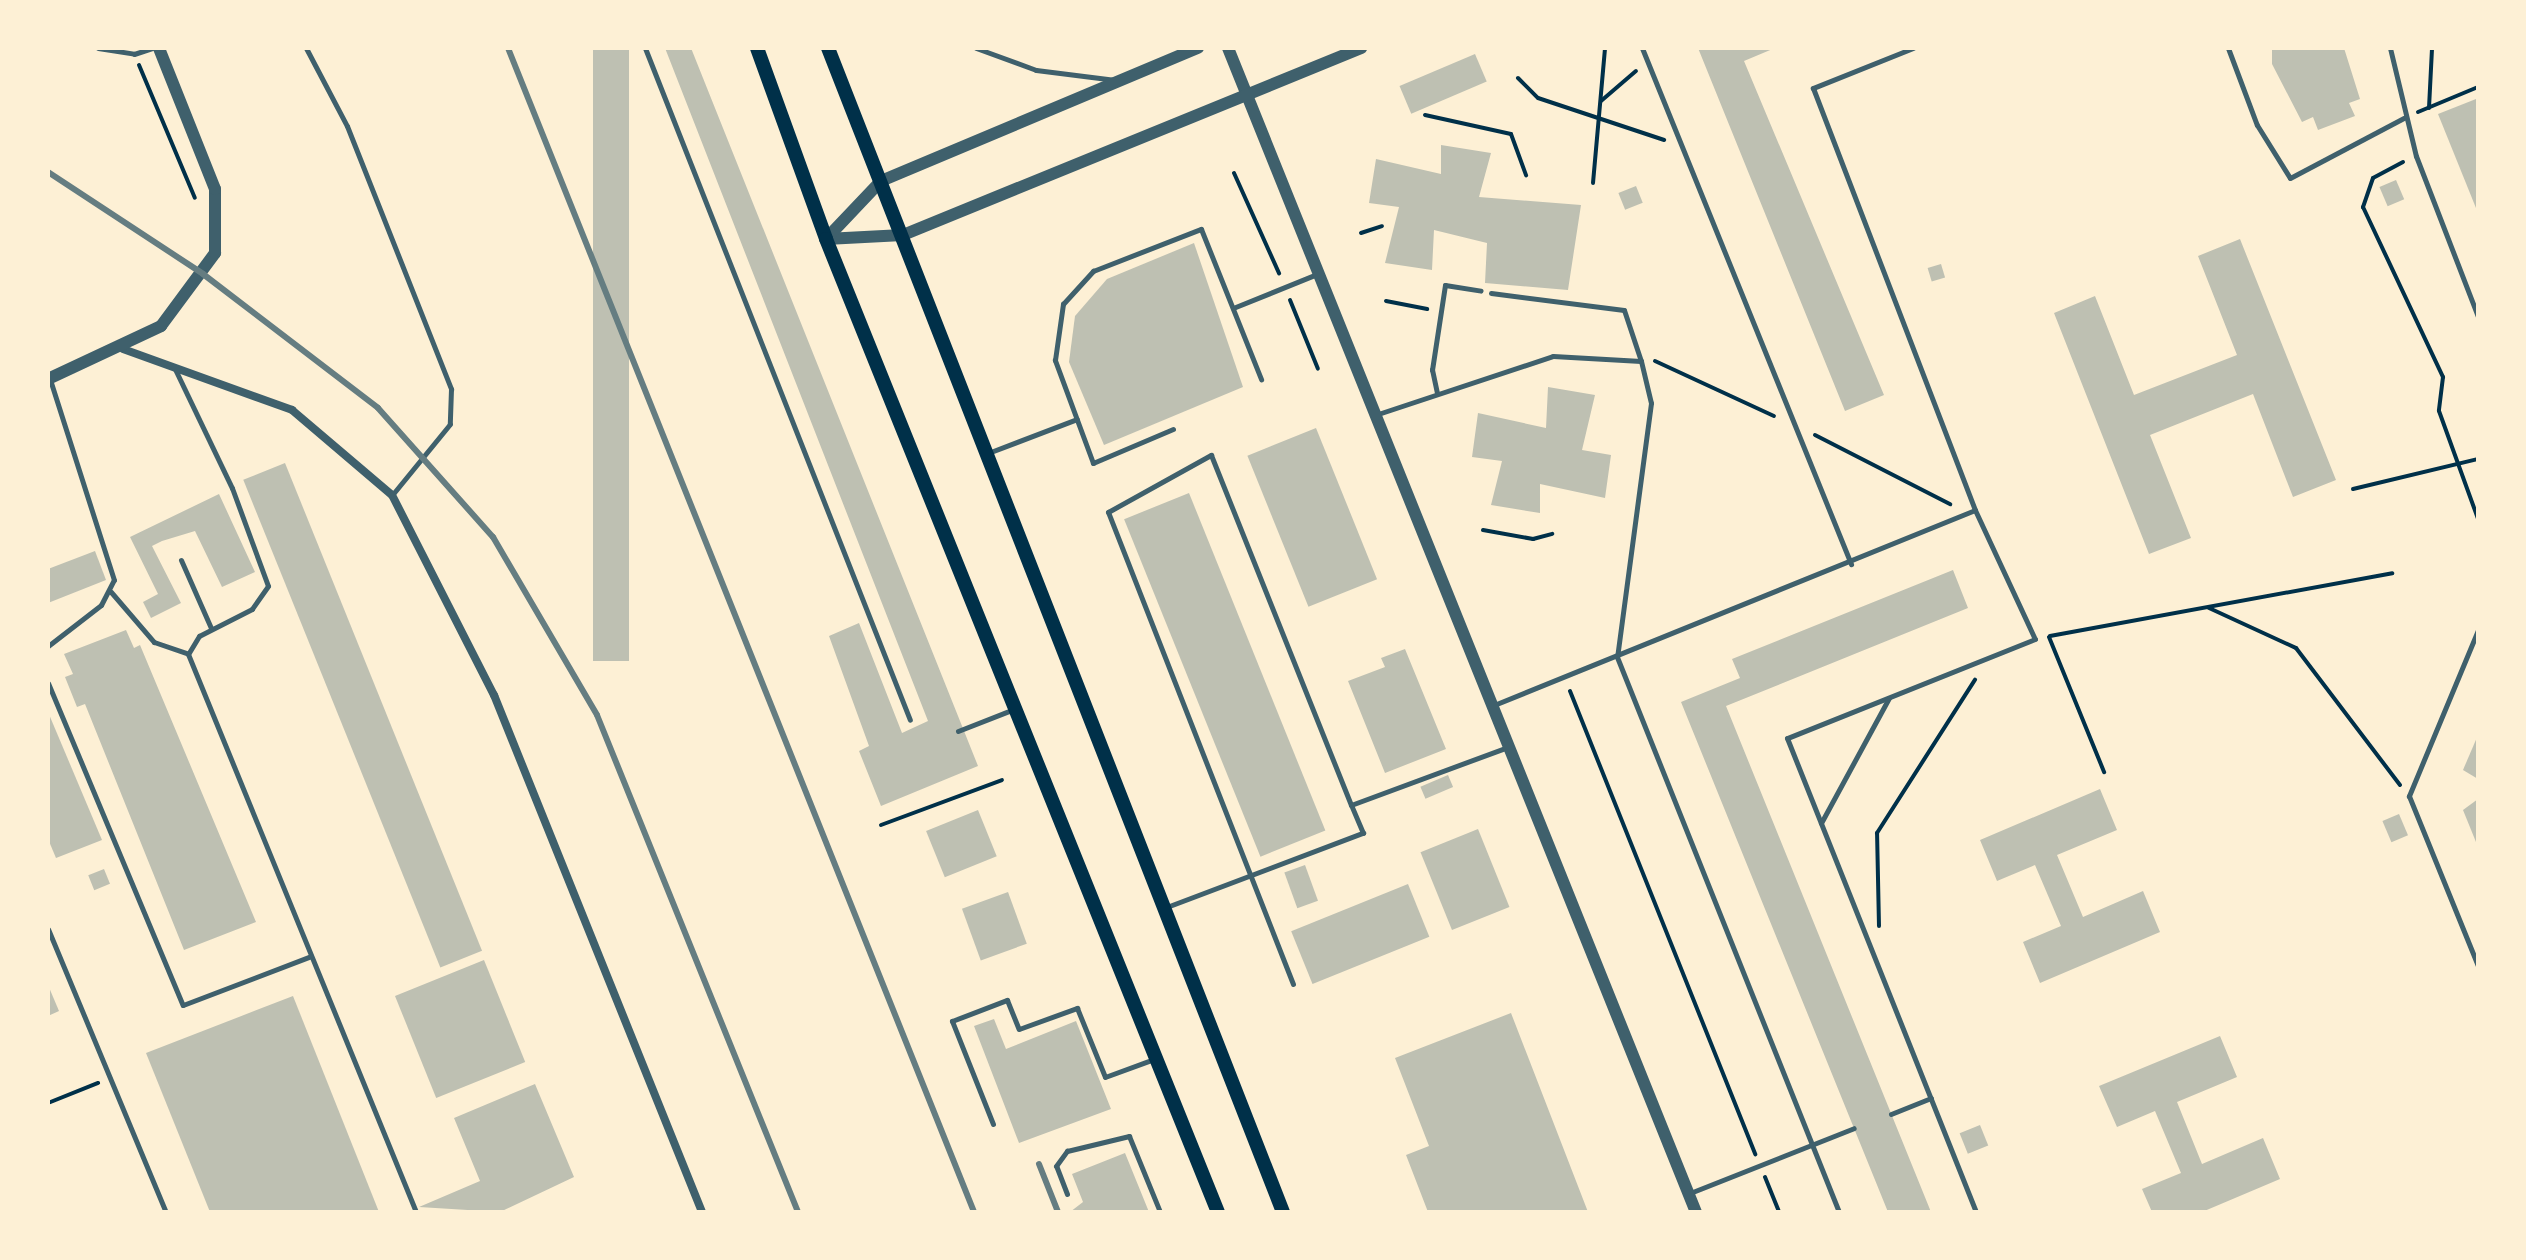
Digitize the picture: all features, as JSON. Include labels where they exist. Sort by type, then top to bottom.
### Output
[{"type":"main road","points":[[757,48],[826,239],[1218,1212]]},
{"type":"main road","points":[[828,48],[903,235],[1161,909],[1283,1212]]},
{"type":"street","points":[[49,379],[123,349],[180,307],[217,239],[215,189],[159,48]]},
{"type":"street","points":[[826,239],[881,181],[1198,48]]},
{"type":"street","points":[[1228,48],[1696,1212]]},
{"type":"street","points":[[826,239],[903,235],[1361,48]]},
{"type":"street","points":[[123,349],[292,410],[392,495],[494,695],[702,1212]]},
{"type":"lane","points":[[98,48],[134,54],[152,48]]},
{"type":"lane","points":[[306,48],[347,126],[451,389],[450,424],[392,495]]},
{"type":"lane","points":[[645,48],[910,720]]},
{"type":"lane","points":[[976,48],[1036,70],[1124,81]]},
{"type":"lane","points":[[1642,48],[1851,564]]},
{"type":"lane","points":[[1913,48],[1813,88],[1975,510],[2035,639],[1787,738],[1976,1212]]},
{"type":"lane","points":[[2228,48],[2257,125],[2290,178],[2404,118]]},
{"type":"lane","points":[[2390,48],[2405,85],[2404,118],[2416,156],[2478,317]]},
{"type":"lane","points":[[1173,429],[1093,463],[1055,360],[1055,328],[1074,284],[1201,229],[1261,379]]},
{"type":"lane","points":[[1233,308],[1318,273]]},
{"type":"lane","points":[[1437,393],[1432,370],[1445,285],[1481,291]]},
{"type":"lane","points":[[1491,293],[1624,310],[1651,403],[1617,657],[1839,1212]]},
{"type":"lane","points":[[1376,415],[1553,356],[1641,361]]},
{"type":"lane","points":[[173,365],[267,570],[262,599],[211,628],[188,654]]},
{"type":"lane","points":[[48,646],[111,592],[113,568],[49,379]]},
{"type":"lane","points":[[987,454],[1077,419]]},
{"type":"lane","points":[[1161,909],[1251,876],[1363,833],[1211,455],[1108,512],[1251,876],[1293,984]]},
{"type":"lane","points":[[1493,705],[1851,564],[1975,510]]},
{"type":"lane","points":[[181,560],[211,628]]},
{"type":"lane","points":[[111,592],[154,642],[188,654],[416,1212]]},
{"type":"lane","points":[[2478,630],[2409,796],[2478,966]]},
{"type":"lane","points":[[48,683],[183,1005],[311,956]]},
{"type":"lane","points":[[1821,824],[1889,698]]},
{"type":"lane","points":[[958,731],[1015,708]]},
{"type":"lane","points":[[1351,805],[1509,747]]},
{"type":"lane","points":[[48,929],[166,1212]]},
{"type":"lane","points":[[993,1124],[952,1021],[1007,1000],[1019,1029],[1077,1008],[1105,1077],[1155,1059]]},
{"type":"lane","points":[[1891,1114],[1931,1098]]},
{"type":"lane","points":[[1689,1193],[1854,1128]]},
{"type":"lane","points":[[1067,1194],[1056,1166],[1067,1151],[1129,1136],[1160,1212]]},
{"type":"path","points":[[1593,183],[1605,48]]},
{"type":"path","points":[[2429,108],[2432,48]]},
{"type":"path","points":[[134,54],[195,198]]},
{"type":"path","points":[[1601,101],[1648,61]]},
{"type":"path","points":[[1518,78],[1538,98],[1681,146]]},
{"type":"path","points":[[2404,118],[2478,87]]},
{"type":"path","points":[[1425,115],[1511,134],[1526,175]]},
{"type":"path","points":[[2416,156],[2373,178],[2363,207],[2443,377],[2439,411],[2478,519]]},
{"type":"path","points":[[1234,173],[1318,369]]},
{"type":"path","points":[[1361,233],[1382,226]]},
{"type":"path","points":[[1386,301],[1441,312]]},
{"type":"path","points":[[2353,489],[2478,459]]},
{"type":"path","points":[[1483,530],[1533,539],[1552,534]]},
{"type":"path","points":[[2035,639],[2392,573]]},
{"type":"path","points":[[2207,607],[2296,648],[2409,796]]},
{"type":"path","points":[[2049,636],[2104,772]]},
{"type":"path","points":[[1880,972],[1877,833],[1989,657]]},
{"type":"path","points":[[1564,677],[1779,1212]]},
{"type":"path","points":[[881,825],[1002,780]]},
{"type":"path","points":[[48,1103],[111,1078]]},
{"type":"building","points":[[593,48],[629,48],[629,661],[593,661]]},
{"type":"building","points":[[665,48],[691,48],[978,766],[881,806],[859,751],[869,746],[829,636],[859,623],[902,733],[928,721]]},
{"type":"building","points":[[1698,48],[1775,48],[1744,61],[1884,395],[1845,411]]},
{"type":"building","points":[[2272,48],[2344,48],[2360,99],[2349,103],[2355,116],[2318,130],[2313,117],[2302,122],[2272,64]]},
{"type":"building","points":[[1475,54],[1487,82],[1411,114],[1400,86]]},
{"type":"building","points":[[2476,99],[2478,104],[2478,213],[2438,114]]},
{"type":"building","points":[[1441,145],[1491,153],[1479,197],[1581,205],[1568,290],[1485,283],[1487,243],[1434,230],[1432,270],[1385,263],[1399,207],[1369,203],[1376,159],[1441,174]]},
{"type":"building","points":[[2396,180],[2404,199],[2388,206],[2379,187]]},
{"type":"building","points":[[1636,186],[1643,203],[1625,210],[1618,193]]},
{"type":"building","points":[[2240,239],[2336,480],[2293,497],[2253,394],[2150,435],[2191,538],[2149,554],[2054,313],[2095,296],[2134,395],[2237,355],[2198,256]]},
{"type":"building","points":[[1194,243],[1243,387],[1104,445],[1069,362],[1075,316],[1107,279]]},
{"type":"building","points":[[1941,264],[1945,277],[1932,281],[1928,268]]},
{"type":"building","points":[[1548,387],[1595,395],[1582,450],[1611,455],[1605,498],[1540,484],[1540,513],[1491,505],[1502,461],[1472,457],[1478,413],[1546,428]]},
{"type":"building","points":[[1316,428],[1377,579],[1308,607],[1247,456]]},
{"type":"building","points":[[285,463],[482,951],[440,968],[243,480]]},
{"type":"building","points":[[1189,493],[1325,830],[1260,857],[1124,519]]},
{"type":"building","points":[[219,494],[255,572],[222,587],[195,531],[162,541],[152,546],[181,603],[151,618],[143,602],[158,594],[130,537]]},
{"type":"building","points":[[95,551],[106,580],[48,603],[48,569]]},
{"type":"building","points":[[1953,570],[1968,608],[1726,706],[1931,1212],[1888,1212],[1681,702],[1740,678],[1732,659]]},
{"type":"building","points":[[126,630],[134,648],[140,645],[256,922],[184,950],[85,704],[77,707],[65,677],[73,674],[64,654]]},
{"type":"building","points":[[1405,649],[1446,749],[1385,773],[1348,681],[1385,667],[1381,658]]},
{"type":"building","points":[[48,712],[102,840],[56,858],[48,839]]},
{"type":"building","points":[[2478,735],[2478,779],[2463,770]]},
{"type":"building","points":[[1448,775],[1453,787],[1425,799],[1420,787]]},
{"type":"building","points":[[2100,789],[2117,830],[2057,855],[2083,917],[2143,891],[2160,932],[2040,983],[2023,942],[2061,926],[2035,865],[1997,881],[1980,840]]},
{"type":"building","points":[[2478,799],[2478,847],[2463,810]]},
{"type":"building","points":[[978,810],[997,856],[945,877],[926,831]]},
{"type":"building","points":[[2399,814],[2408,835],[2391,842],[2382,821]]},
{"type":"building","points":[[1478,829],[1509,907],[1452,930],[1421,852]]},
{"type":"building","points":[[1305,865],[1318,901],[1297,908],[1284,873]]},
{"type":"building","points":[[104,869],[110,884],[94,890],[88,875]]},
{"type":"building","points":[[1408,884],[1429,937],[1313,984],[1291,931]]},
{"type":"building","points":[[1008,892],[1027,944],[981,960],[962,909]]},
{"type":"building","points":[[484,960],[525,1062],[436,1098],[395,996]]},
{"type":"building","points":[[48,985],[59,1011],[48,1016]]},
{"type":"building","points":[[293,996],[379,1212],[210,1212],[146,1053]]},
{"type":"building","points":[[1511,1013],[1588,1212],[1428,1212],[1406,1155],[1429,1146],[1395,1058]]},
{"type":"building","points":[[994,1019],[1006,1049],[1076,1021],[1111,1109],[1019,1143],[974,1026]]},
{"type":"building","points":[[2220,1036],[2237,1077],[2177,1102],[2202,1164],[2263,1138],[2280,1179],[2202,1212],[2152,1212],[2142,1189],[2181,1173],[2155,1111],[2117,1127],[2099,1086]]},
{"type":"building","points":[[535,1084],[574,1177],[500,1212],[419,1207],[480,1181],[454,1118]]},
{"type":"building","points":[[1980,1125],[1988,1145],[1968,1154],[1960,1133]]},
{"type":"building","points":[[1125,1153],[1149,1212],[1070,1212],[1083,1202],[1072,1174]]},
{"type":"railway","points":[[508,48],[974,1212]]},
{"type":"railway","points":[[48,172],[203,274],[378,408],[493,537],[597,715],[798,1212]]},
{"type":"railway","points":[[1039,1164],[1058,1212]]}]
